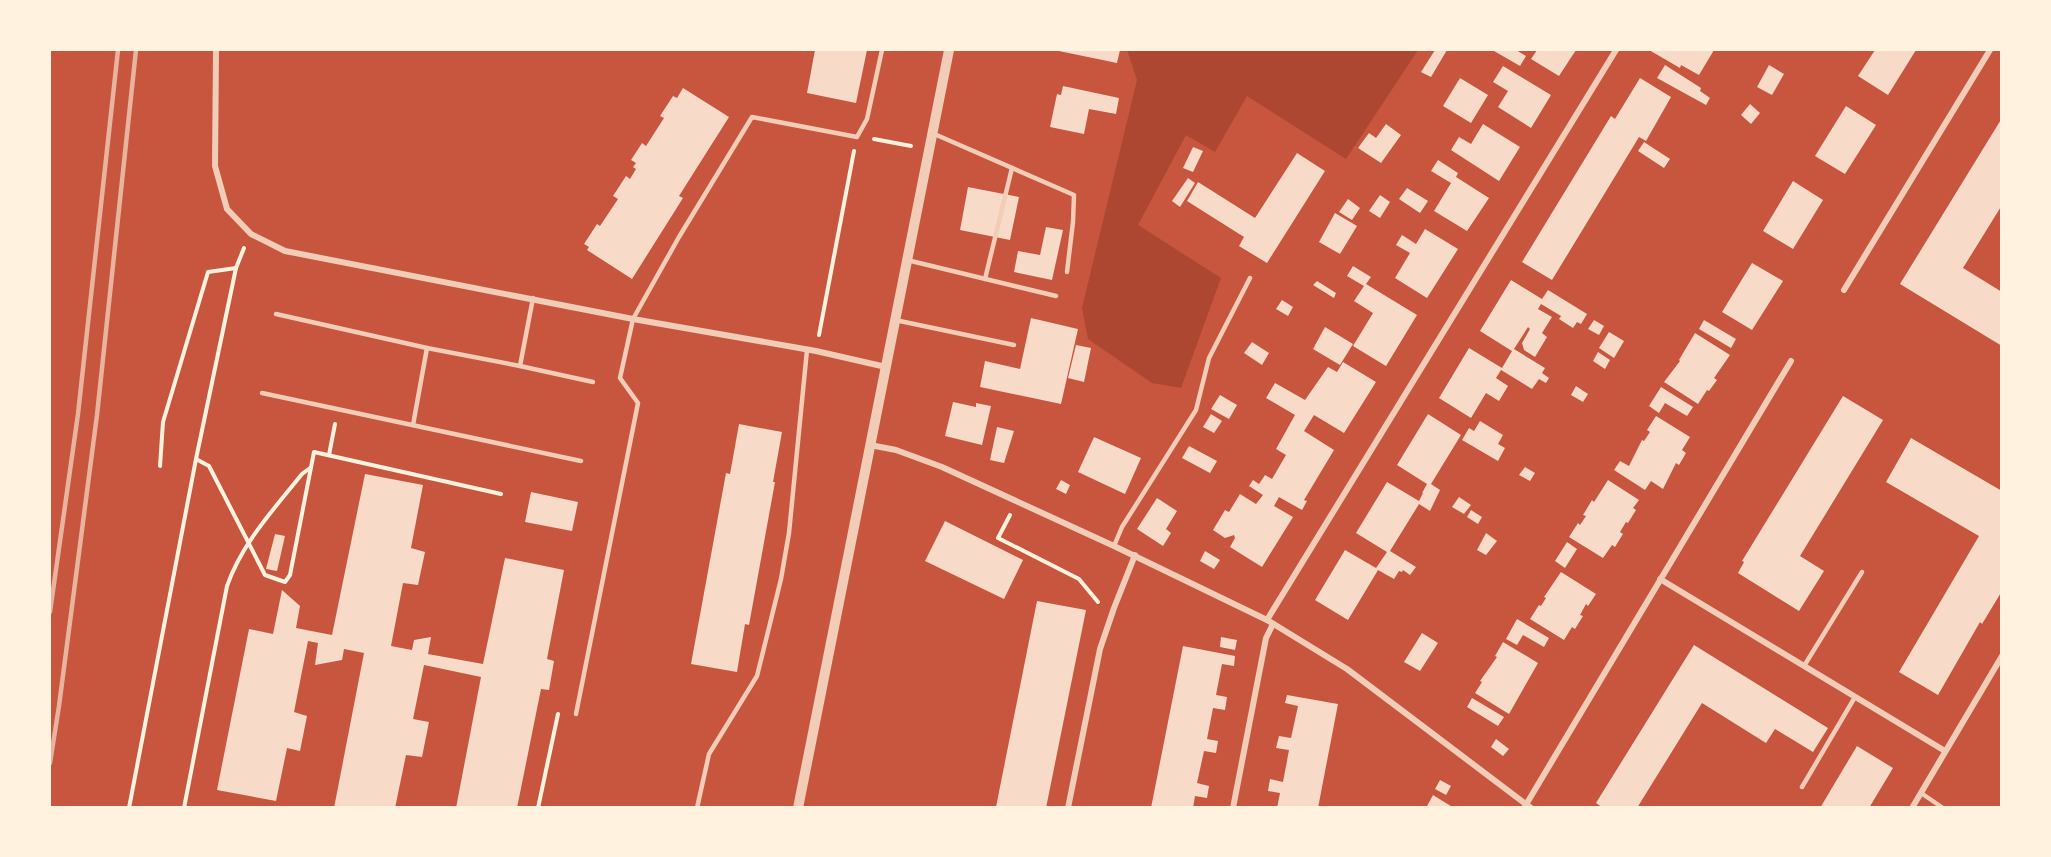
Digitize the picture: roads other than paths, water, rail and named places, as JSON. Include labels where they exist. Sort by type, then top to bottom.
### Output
[{"type":"street","points":[[216,50],[215,166],[227,208],[251,234],[285,251],[633,319],[816,351],[886,367]]},
{"type":"street","points":[[798,807],[949,50]]},
{"type":"street","points":[[1233,807],[1270,622],[1616,50]]},
{"type":"street","points":[[1844,290],[1990,50]]},
{"type":"street","points":[[870,445],[896,450],[942,467],[1135,555],[1270,622],[1347,669],[1527,806],[1791,362]]},
{"type":"street","points":[[1068,807],[1100,649],[1135,555]]},
{"type":"street","points":[[1660,579],[1945,752]]},
{"type":"street","points":[[1912,807],[2001,656]]},
{"type":"lane","points":[[576,714],[638,404],[620,378],[633,319],[679,237],[752,117],[857,136],[867,119],[882,50]]},
{"type":"lane","points":[[932,133],[1074,195],[1067,272]]},
{"type":"lane","points":[[985,279],[1012,168]]},
{"type":"lane","points":[[907,260],[1056,296]]},
{"type":"lane","points":[[1114,546],[1122,527],[1196,410],[1209,358],[1250,278]]},
{"type":"lane","points":[[520,366],[533,298]]},
{"type":"lane","points":[[276,314],[593,382]]},
{"type":"lane","points":[[895,320],[1014,345]]},
{"type":"lane","points":[[414,425],[427,348]]},
{"type":"lane","points":[[698,807],[709,754],[757,676],[782,579],[789,533],[807,350]]},
{"type":"lane","points":[[262,393],[580,461]]},
{"type":"lane","points":[[1804,666],[1862,572]]},
{"type":"lane","points":[[1802,787],[1855,697]]},
{"type":"lane","points":[[1921,793],[1943,807]]},
{"type":"railway","points":[[50,612],[78,414],[118,50]]},
{"type":"railway","points":[[50,763],[97,415],[136,50]]}]
